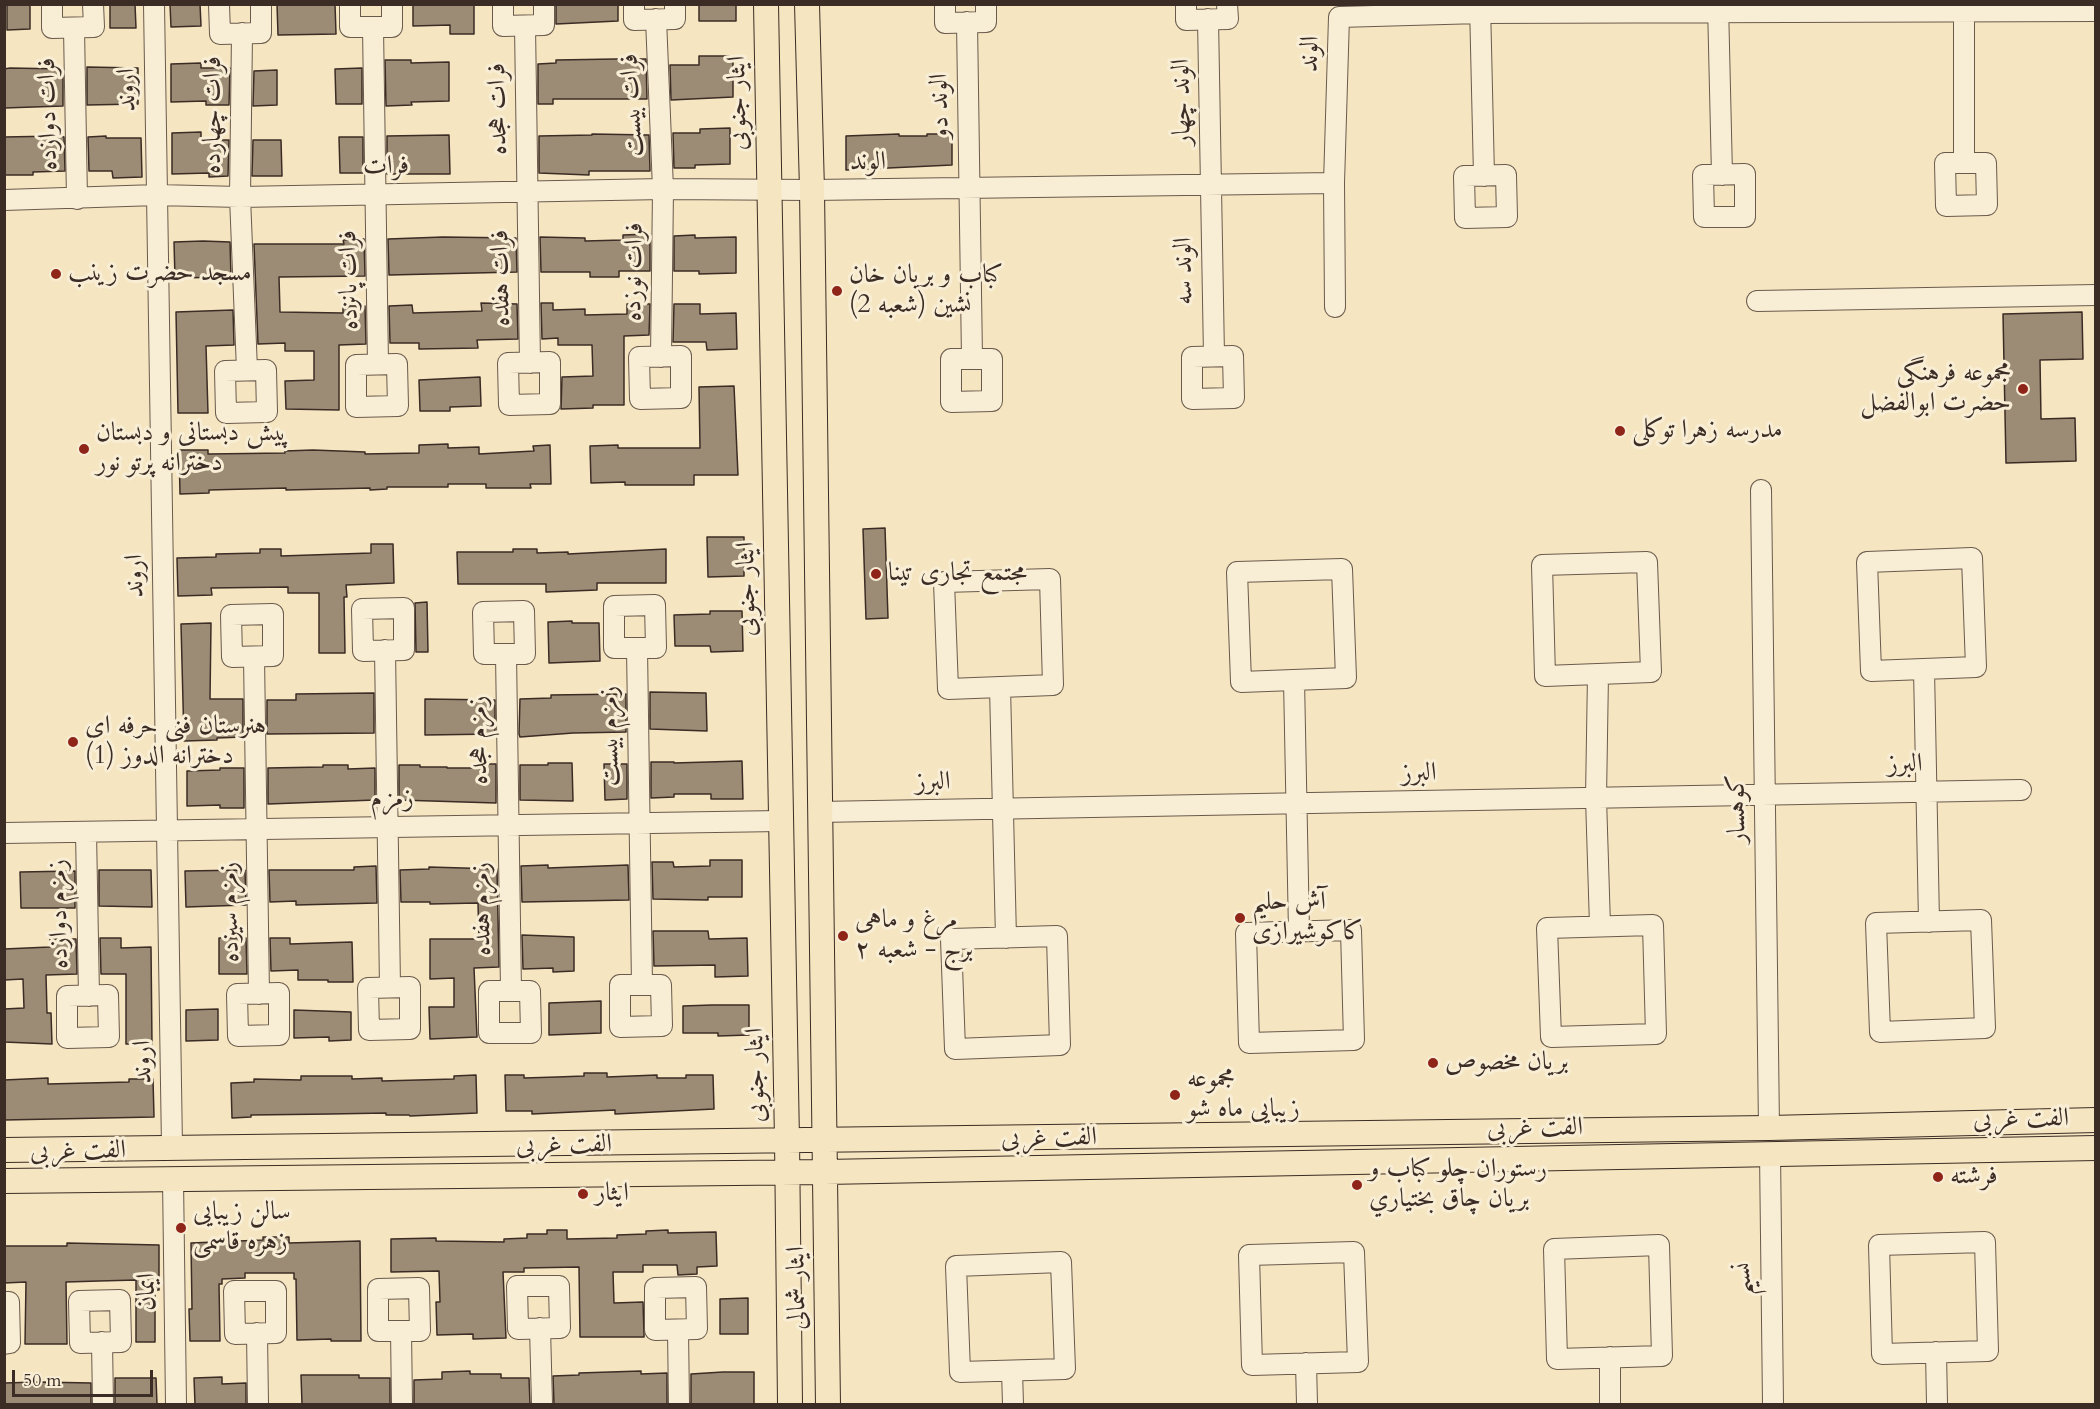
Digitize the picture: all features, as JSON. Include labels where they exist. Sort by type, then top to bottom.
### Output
[{"type":"main road","name":"ایثار جنوبی","points":[[766,4],[786,1172]]},
{"type":"main road","points":[[807,4],[812,190],[825,1172]]},
{"type":"main road","name":"الفت غربی","points":[[4,1150],[1769,1128],[2096,1120]]},
{"type":"main road","name":"الفت غربی","points":[[4,1181],[825,1172],[2096,1148]]},
{"type":"main road","name":"ایثار شمالی","points":[[786,1172],[790,1404]]},
{"type":"main road","name":"ایثار شمالی","points":[[825,1172],[828,1404]]},
{"type":"street","points":[[52,4],[52,28],[94,27],[93,4]]},
{"type":"street","name":"اروند","points":[[154,4],[172,1147]]},
{"type":"street","points":[[219,4],[220,34],[261,33],[261,4]]},
{"type":"street","points":[[350,4],[351,27],[392,27],[392,4]]},
{"type":"street","points":[[502,4],[503,26],[544,25],[544,4]]},
{"type":"street","points":[[634,4],[634,20],[675,19],[675,4]]},
{"type":"street","points":[[945,4],[945,22],[986,22],[986,4]]},
{"type":"street","points":[[1186,4],[1186,20],[1228,19],[1227,4]]},
{"type":"street","points":[[1718,8],[1722,175]]},
{"type":"street","points":[[1480,9],[1484,176]]},
{"type":"street","name":"الوند","points":[[768,190],[1334,183],[1339,17],[1480,9],[2096,11]]},
{"type":"street","points":[[1964,163],[1965,9]]},
{"type":"street","name":"الوند چهار","points":[[1208,19],[1211,185]]},
{"type":"street","name":"فرات بیست","points":[[656,20],[663,189]]},
{"type":"street","name":"الوند دو","points":[[967,22],[972,359]]},
{"type":"street","name":"فرات هجده","points":[[525,26],[528,192]]},
{"type":"street","name":"فرات پانزده","points":[[373,27],[378,364]]},
{"type":"street","name":"فرات دوازده","points":[[74,28],[77,199]]},
{"type":"street","name":"فرات چهارده","points":[[242,33],[240,197],[247,370]]},
{"type":"street","points":[[1334,183],[1335,307]]},
{"type":"street","name":"الوند سه","points":[[1211,185],[1214,356]]},
{"type":"street","name":"فرات","points":[[4,200],[157,195],[240,197],[663,189],[768,190]]},
{"type":"street","name":"فرات نوزده","points":[[661,357],[663,189]]},
{"type":"street","name":"فرات هفده","points":[[528,192],[530,363]]},
{"type":"street","points":[[1757,301],[2096,295]]},
{"type":"street","name":"کوهسار","points":[[1761,490],[1769,1128]]},
{"type":"street","points":[[1972,558],[1976,668],[1924,669],[1870,671],[1867,562],[1972,558]]},
{"type":"street","points":[[1647,562],[1651,672],[1598,674],[1545,676],[1542,565],[1647,562]]},
{"type":"street","points":[[1342,569],[1346,678],[1294,680],[1240,682],[1237,572],[1342,569]]},
{"type":"street","points":[[1050,579],[1053,686],[1000,687],[948,689],[944,582],[1050,579]]},
{"type":"street","name":"زمزم بیست","points":[[637,648],[642,985]]},
{"type":"street","points":[[385,650],[390,987]]},
{"type":"street","name":"زمزم هجده","points":[[506,654],[508,825]]},
{"type":"street","name":"زمزم سیزده","points":[[254,657],[259,994]]},
{"type":"street","points":[[1924,669],[1929,922]]},
{"type":"street","points":[[1598,674],[1596,798],[1600,926]]},
{"type":"street","points":[[1294,680],[1299,932]]},
{"type":"street","points":[[1000,687],[1006,938]]},
{"type":"street","name":"البرز","points":[[819,812],[2020,790]]},
{"type":"street","name":"زمزم","points":[[4,833],[780,821]]},
{"type":"street","name":"زمزم هفده","points":[[508,825],[511,991]]},
{"type":"street","name":"زمزم دوازده","points":[[86,832],[89,996]]},
{"type":"street","points":[[1981,920],[1985,1028],[1880,1032],[1876,923],[1929,922],[1981,920]]},
{"type":"street","points":[[1653,925],[1656,1034],[1551,1037],[1547,928],[1600,926],[1653,925]]},
{"type":"street","points":[[1351,930],[1354,1040],[1249,1043],[1246,933],[1299,932],[1351,930]]},
{"type":"street","points":[[1057,936],[1060,1046],[955,1049],[951,939],[1006,938],[1057,936]]},
{"type":"street","name":"نسیم","points":[[1770,1153],[1773,1404]]},
{"type":"street","name":"ایمان","points":[[173,1179],[176,1404]]},
{"type":"street","points":[[1984,1242],[1988,1351],[1936,1352],[1882,1354],[1879,1245],[1984,1242]]},
{"type":"street","points":[[1659,1245],[1662,1356],[1610,1357],[1557,1359],[1554,1249],[1659,1245]]},
{"type":"street","points":[[1354,1252],[1358,1362],[1306,1363],[1252,1365],[1249,1256],[1354,1252]]},
{"type":"street","points":[[1061,1262],[1065,1369],[1012,1371],[960,1372],[956,1266],[1061,1262]]},
{"type":"street","points":[[4,1302],[9,1302],[10,1343],[4,1344]]},
{"type":"street","points":[[540,1328],[542,1404]]},
{"type":"street","points":[[678,1329],[679,1404]]},
{"type":"street","points":[[401,1331],[402,1404]]},
{"type":"street","points":[[257,1333],[258,1404]]},
{"type":"street","points":[[102,1342],[103,1404]]},
{"type":"street","points":[[1936,1352],[1937,1404]]},
{"type":"street","points":[[1610,1357],[1610,1404]]},
{"type":"street","points":[[1306,1363],[1307,1404]]},
{"type":"street","points":[[1012,1371],[1013,1404]]},
{"type":"building","points":[[7,4],[30,4],[30,29],[7,30]]},
{"type":"building","points":[[110,4],[135,4],[136,28],[110,28]]},
{"type":"building","points":[[170,4],[200,4],[201,26],[171,27]]},
{"type":"building","points":[[277,4],[335,4],[336,34],[278,35]]},
{"type":"building","points":[[413,4],[474,4],[474,34],[450,34],[450,25],[413,26]]},
{"type":"building","points":[[556,4],[618,4],[618,21],[556,24]]},
{"type":"building","points":[[699,4],[736,4],[736,21],[699,21]]},
{"type":"building","points":[[699,56],[733,56],[733,97],[671,100],[670,65],[699,65]]},
{"type":"building","points":[[646,59],[647,99],[553,99],[553,104],[538,104],[538,64],[556,63],[556,60]]},
{"type":"building","points":[[385,60],[411,60],[411,63],[449,62],[449,101],[411,102],[412,105],[386,106]]},
{"type":"building","points":[[201,63],[201,68],[230,68],[229,105],[206,105],[206,101],[171,102],[171,64]]},
{"type":"building","points":[[87,67],[138,68],[138,104],[87,105]]},
{"type":"building","points":[[362,68],[362,104],[336,104],[335,69]]},
{"type":"building","points":[[4,69],[63,69],[63,106],[4,108]]},
{"type":"building","points":[[277,70],[277,105],[253,106],[254,71]]},
{"type":"building","points":[[730,128],[730,164],[674,168],[673,133],[700,133],[700,129]]},
{"type":"building","points":[[201,132],[201,140],[229,140],[228,176],[209,177],[209,173],[172,174],[172,133]]},
{"type":"building","points":[[899,134],[899,136],[927,136],[927,134],[952,134],[952,165],[846,170],[846,136]]},
{"type":"building","points":[[449,135],[450,174],[387,174],[387,136]]},
{"type":"building","points":[[649,135],[650,171],[589,171],[589,175],[539,173],[539,136]]},
{"type":"building","points":[[106,136],[106,138],[141,138],[142,177],[113,178],[112,171],[89,171],[88,137]]},
{"type":"building","points":[[4,137],[64,137],[65,171],[33,172],[33,175],[4,175]]},
{"type":"building","points":[[339,137],[363,137],[363,173],[340,173]]},
{"type":"building","points":[[253,140],[281,140],[282,176],[252,176]]},
{"type":"building","points":[[650,234],[650,271],[619,271],[619,277],[590,277],[590,272],[541,272],[540,237],[585,238],[585,241],[623,240],[623,235]]},
{"type":"building","points":[[695,235],[695,238],[736,237],[736,273],[699,274],[699,271],[674,271],[674,236]]},
{"type":"building","points":[[516,238],[517,272],[389,275],[388,239]]},
{"type":"building","points":[[364,239],[365,276],[279,277],[280,312],[343,313],[343,306],[365,306],[366,344],[339,345],[339,410],[286,409],[285,381],[314,380],[314,351],[285,351],[285,343],[258,344],[254,244],[344,244],[343,240]]},
{"type":"building","points":[[174,242],[230,242],[231,277],[175,278]]},
{"type":"building","points":[[481,303],[517,304],[518,339],[477,340],[478,348],[419,349],[419,343],[390,343],[389,306],[412,305],[413,313],[482,311]]},
{"type":"building","points":[[541,303],[553,303],[553,310],[585,309],[585,315],[627,314],[627,304],[650,304],[649,335],[624,336],[624,405],[593,405],[593,408],[561,409],[562,377],[593,376],[592,345],[558,345],[558,338],[542,339]]},
{"type":"building","points":[[674,304],[700,304],[700,314],[736,313],[737,349],[707,350],[706,342],[673,342]]},
{"type":"building","points":[[233,310],[234,345],[206,346],[208,413],[178,413],[176,312]]},
{"type":"building","name":"مجموعه فرهنگی حضرت ابوالفضل","points":[[2082,312],[2083,359],[2040,360],[2041,419],[2075,418],[2076,461],[2006,463],[2003,314]]},
{"type":"building","points":[[480,377],[481,406],[450,407],[450,411],[420,411],[419,380]]},
{"type":"building","points":[[734,386],[738,475],[694,475],[694,485],[591,483],[590,446],[700,448],[699,387]]},
{"type":"building","points":[[448,444],[448,448],[479,447],[479,454],[534,451],[533,446],[550,445],[551,484],[530,484],[531,488],[486,488],[486,484],[448,484],[448,487],[387,487],[387,489],[370,490],[370,488],[286,490],[286,488],[209,490],[209,493],[180,494],[179,450],[208,450],[208,454],[285,453],[285,451],[313,450],[365,452],[365,454],[419,453],[419,445]]},
{"type":"building","name":"مجتمع تجاری تینا","points":[[885,528],[888,618],[866,619],[863,529]]},
{"type":"building","points":[[707,537],[744,537],[744,576],[708,577]]},
{"type":"building","points":[[371,544],[393,544],[394,583],[346,585],[347,597],[344,597],[345,653],[319,653],[319,593],[288,593],[288,587],[211,588],[212,595],[178,596],[177,558],[260,553],[260,549],[281,549],[281,556],[371,553]]},
{"type":"building","points":[[513,549],[537,549],[537,553],[568,552],[568,554],[666,549],[666,583],[597,583],[597,590],[546,592],[546,584],[458,584],[457,552],[513,552]]},
{"type":"building","points":[[427,602],[428,652],[416,652],[415,603]]},
{"type":"building","points":[[710,611],[742,611],[743,651],[711,652],[710,646],[675,646],[674,615],[710,614]]},
{"type":"building","points":[[572,621],[572,623],[599,623],[600,661],[549,663],[548,622]]},
{"type":"building","points":[[211,623],[210,699],[243,699],[243,737],[184,741],[181,624]]},
{"type":"building","points":[[650,692],[706,693],[707,731],[650,729]]},
{"type":"building","points":[[374,693],[374,733],[267,734],[267,700],[296,700],[296,694]]},
{"type":"building","points":[[626,694],[626,732],[520,737],[520,699],[551,698],[551,695]]},
{"type":"building","points":[[425,699],[495,700],[495,734],[425,735]]},
{"type":"building","points":[[742,761],[743,799],[711,799],[711,794],[674,794],[674,797],[651,798],[651,762]]},
{"type":"building","points":[[548,763],[572,763],[573,801],[520,800],[520,765],[548,765]]},
{"type":"building","points":[[476,764],[496,764],[496,803],[399,800],[399,765],[476,768]]},
{"type":"building","points":[[604,764],[627,764],[627,799],[605,800]]},
{"type":"building","points":[[323,765],[348,765],[348,769],[375,768],[375,800],[268,804],[268,768],[323,767]]},
{"type":"building","points":[[220,768],[244,768],[244,808],[220,808],[220,805],[187,806],[187,771],[220,770]]},
{"type":"building","points":[[710,860],[742,860],[742,897],[708,897],[708,900],[653,899],[652,862],[673,862],[674,867],[710,866]]},
{"type":"building","points":[[548,865],[548,868],[628,865],[629,900],[522,902],[521,866]]},
{"type":"building","points":[[376,866],[377,903],[296,905],[296,901],[270,902],[269,870],[354,870],[354,867]]},
{"type":"building","points":[[429,867],[497,869],[499,967],[474,968],[477,1037],[430,1039],[429,1007],[454,1007],[454,978],[430,979],[430,939],[479,939],[478,903],[401,902],[400,870],[429,869]]},
{"type":"building","points":[[99,870],[151,870],[152,907],[99,906]]},
{"type":"building","points":[[245,870],[246,905],[186,907],[185,871]]},
{"type":"building","points":[[75,871],[75,908],[21,908],[20,872]]},
{"type":"building","points":[[653,931],[708,931],[709,939],[747,938],[748,976],[715,977],[715,965],[654,966]]},
{"type":"building","points":[[522,935],[574,937],[574,971],[553,972],[553,968],[523,969]]},
{"type":"building","points":[[100,938],[121,938],[121,948],[151,947],[152,1044],[126,1044],[126,974],[101,974]]},
{"type":"building","points":[[219,938],[246,938],[247,974],[219,974]]},
{"type":"building","points":[[270,938],[290,938],[290,944],[352,942],[353,982],[298,980],[298,970],[271,971]]},
{"type":"building","points":[[50,939],[76,939],[77,974],[46,975],[47,1013],[51,1013],[52,1044],[4,1042],[4,1009],[24,1008],[23,979],[4,980],[4,949],[50,947]]},
{"type":"building","points":[[601,1001],[601,1033],[549,1035],[549,1003]]},
{"type":"building","points":[[749,1005],[749,1035],[718,1036],[718,1033],[683,1033],[683,1006]]},
{"type":"building","points":[[218,1009],[218,1040],[186,1041],[186,1010]]},
{"type":"building","points":[[294,1010],[351,1012],[351,1040],[329,1041],[329,1037],[294,1038]]},
{"type":"building","points":[[584,1073],[607,1073],[607,1077],[657,1075],[657,1078],[713,1075],[714,1109],[615,1114],[615,1110],[532,1114],[532,1111],[506,1111],[505,1075],[524,1075],[524,1078],[584,1076]]},
{"type":"building","points":[[476,1075],[477,1113],[410,1116],[386,1115],[386,1113],[251,1115],[251,1117],[232,1118],[231,1083],[254,1082],[254,1079],[301,1080],[301,1076],[352,1076],[352,1079],[382,1078],[382,1081],[454,1079],[454,1076]]},
{"type":"building","points":[[48,1078],[48,1084],[129,1082],[129,1079],[153,1079],[154,1117],[4,1120],[4,1080]]},
{"type":"building","points":[[547,1230],[567,1230],[567,1239],[617,1238],[617,1235],[646,1234],[646,1231],[716,1232],[717,1266],[697,1267],[697,1274],[678,1275],[677,1265],[643,1265],[643,1272],[613,1272],[614,1303],[643,1302],[644,1337],[580,1337],[579,1267],[524,1268],[524,1272],[503,1272],[506,1338],[473,1339],[473,1334],[437,1335],[436,1302],[440,1302],[439,1271],[391,1272],[391,1239],[436,1238],[436,1241],[504,1242],[504,1239],[527,1238],[527,1234],[547,1234]]},
{"type":"building","points":[[263,1237],[289,1237],[289,1243],[360,1241],[361,1341],[297,1340],[294,1273],[245,1273],[245,1278],[222,1279],[222,1284],[219,1284],[220,1341],[190,1341],[191,1243],[263,1240]]},
{"type":"building","points":[[67,1243],[159,1245],[159,1290],[155,1290],[155,1342],[136,1342],[136,1280],[66,1282],[67,1344],[25,1344],[26,1282],[4,1283],[4,1246],[67,1246]]},
{"type":"building","points":[[748,1298],[748,1334],[720,1334],[720,1299]]},
{"type":"building","points":[[470,1371],[470,1374],[501,1374],[501,1378],[529,1378],[530,1404],[414,1404],[414,1380],[442,1379],[442,1372]]},
{"type":"building","points":[[641,1371],[641,1374],[667,1373],[667,1404],[554,1404],[553,1376]]},
{"type":"building","points":[[754,1372],[754,1404],[691,1404],[691,1374]]},
{"type":"building","points":[[301,1375],[359,1375],[359,1378],[390,1378],[390,1404],[302,1404]]},
{"type":"building","points":[[222,1377],[222,1384],[246,1383],[246,1404],[195,1404],[194,1378]]},
{"type":"building","points":[[115,1378],[156,1378],[157,1404],[115,1404]]},
{"type":"building","points":[[4,1383],[91,1383],[91,1404],[4,1404]]},
{"type":"place","name":"مسجد حضرت زینب","points":[[56,274]]},
{"type":"place","name":"کباب و بریان خان نشین (شعبه 2)","points":[[837,291]]},
{"type":"place","name":"مجموعه فرهنگی حضرت ابوالفضل","points":[[2023,389]]},
{"type":"place","name":"مدرسه زهرا توکلی","points":[[1620,431]]},
{"type":"place","name":"پیش دبستانی و دبستان دخترانه پرتو نور","points":[[84,449]]},
{"type":"place","name":"مجتمع تجاری تینا","points":[[876,574]]},
{"type":"place","name":"هنرستان فنی حرفه ای دخترانه الدوز (1)","points":[[73,742]]},
{"type":"place","name":"آش حلیم کاکوشیرازی","points":[[1240,918]]},
{"type":"place","name":"مرغ و ماهی برج - شعبه ۲","points":[[843,936]]},
{"type":"place","name":"بریان مخصوص","points":[[1433,1063]]},
{"type":"place","name":"مجموعه زیبایی ماه شو","points":[[1175,1095]]},
{"type":"place","name":"فرشته","points":[[1938,1177]]},
{"type":"place","name":"رستوران چلو كباب و بريان چاق بختياري","points":[[1357,1185]]},
{"type":"place","name":"ایثار","points":[[583,1194]]},
{"type":"place","name":"سالن زیبایی زهره قاسمی","points":[[181,1228]]}]
